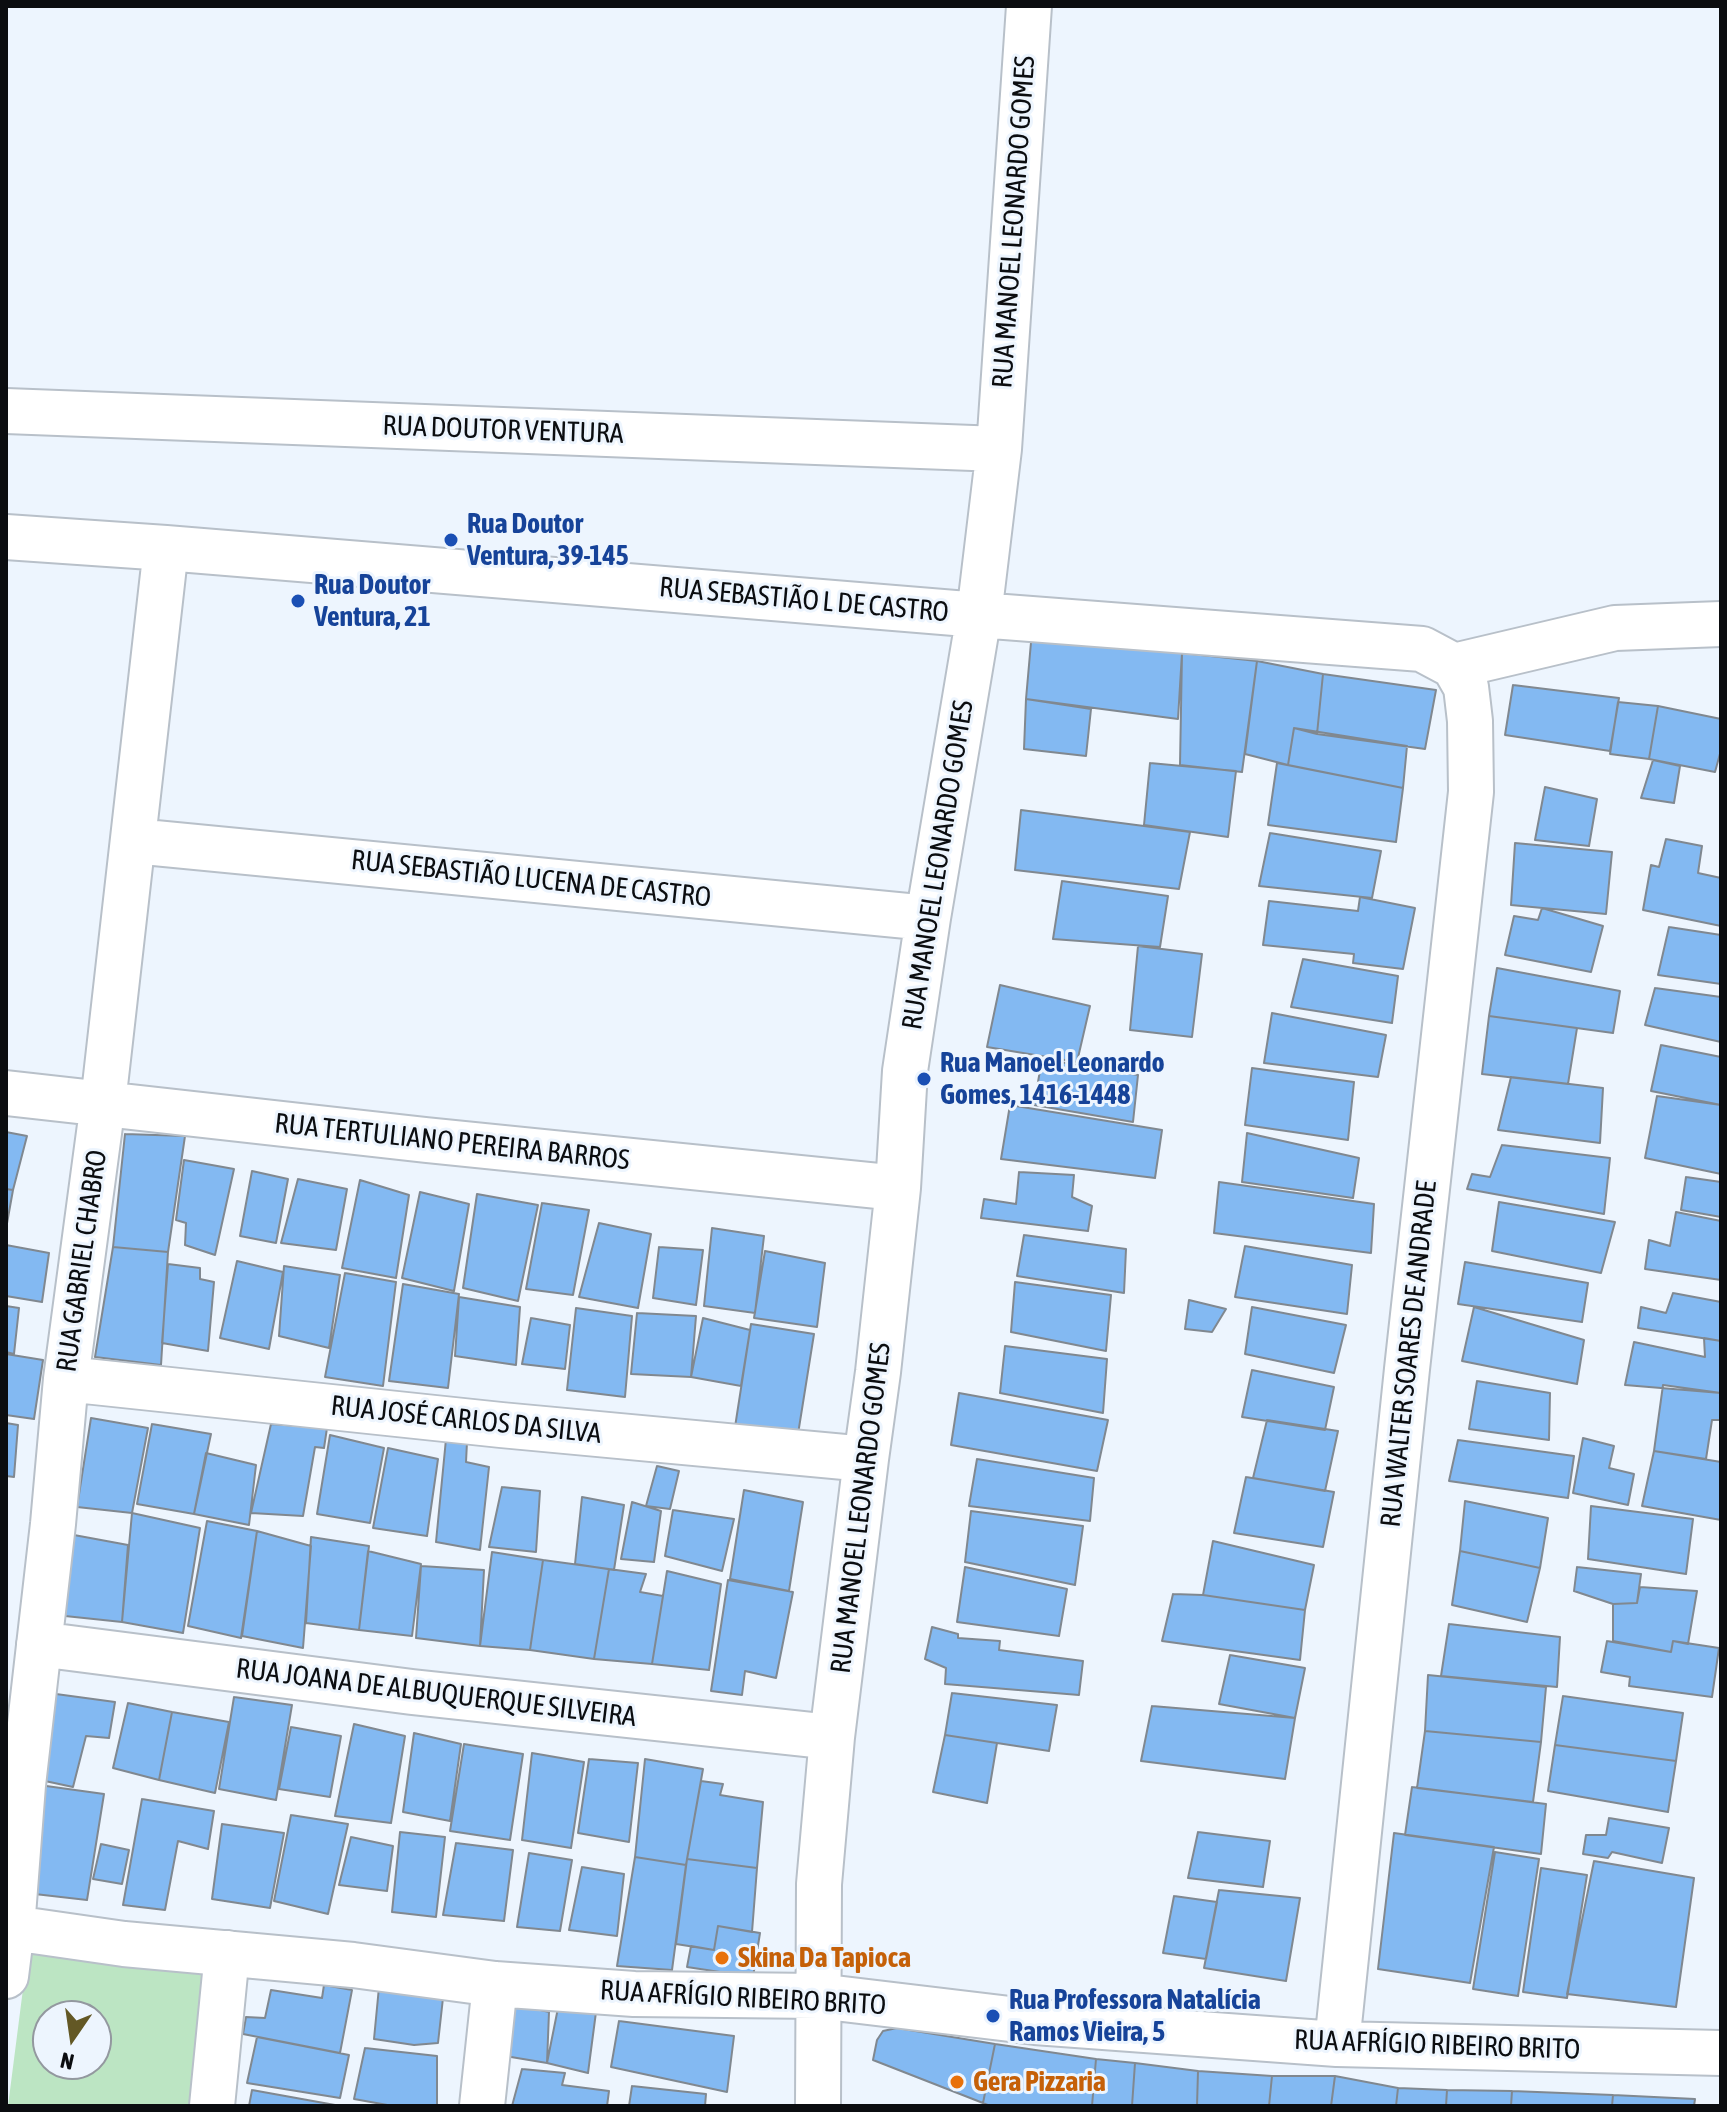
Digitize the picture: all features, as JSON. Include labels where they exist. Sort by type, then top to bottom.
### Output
[{"type":"street","name":"RUA MANOEL LEONARDO GOMES","points":[[818,2106],[819,1884],[832,1737],[878,1372],[898,1188],[905,1071],[979,615],[999,449],[1029,6]]},
{"type":"street","name":"RUA DOUTOR VENTURA","points":[[6,411],[999,449]]},
{"type":"street","name":"RUA SEBASTIÃO L DE CASTRO","points":[[6,537],[1422,649],[1454,666]]},
{"type":"street","name":"RUA GABRIEL CHABRO","points":[[6,1976],[66,1379],[103,1103],[166,548]]},
{"type":"street","points":[[1454,666],[1615,628],[1721,624]]},
{"type":"street","name":"RUA WALTER SOARES DE ANDRADE","points":[[1337,2044],[1471,792],[1466,687],[1454,666]]},
{"type":"street","name":"RUA SEBASTIÃO LUCENA DE CASTRO","points":[[134,841],[928,918]]},
{"type":"street","name":"RUA TERTULIANO PEREIRA BARROS","points":[[6,1093],[898,1188]]},
{"type":"street","name":"RUA JOSÉ CARLOS DA SILVA","points":[[66,1379],[501,1425],[866,1459]]},
{"type":"street","name":"RUA JOANA DE ALBUQUERQUE SILVEIRA","points":[[39,1644],[412,1692],[832,1737]]},
{"type":"street","name":"RUA AFRÍGIO RIBEIRO BRITO","points":[[9,1927],[124,1944],[353,1965],[495,1984],[634,1994],[818,1996],[1035,2022],[1337,2044],[1721,2053]]},
{"type":"street","points":[[212,2106],[227,1953]]},
{"type":"street","points":[[482,2106],[495,1984]]},
{"type":"green space","points":[[28,1950],[204,1971],[190,2106],[8,2106]]},
{"type":"building","points":[[1032,631],[1182,653],[1178,719],[1026,699]]},
{"type":"building","points":[[1182,653],[1257,661],[1242,772],[1180,765]]},
{"type":"building","points":[[1257,661],[1323,674],[1317,734],[1294,728],[1288,765],[1245,754]]},
{"type":"building","points":[[1323,674],[1436,690],[1425,749],[1317,734]]},
{"type":"building","points":[[1513,685],[1619,698],[1610,751],[1505,735]]},
{"type":"building","points":[[1026,699],[1091,709],[1086,756],[1024,749]]},
{"type":"building","points":[[1618,702],[1658,706],[1649,759],[1610,754]]},
{"type":"building","points":[[1658,706],[1721,719],[1721,750],[1715,772],[1649,759]]},
{"type":"building","points":[[1294,728],[1407,746],[1403,788],[1288,765]]},
{"type":"building","points":[[1653,760],[1680,766],[1674,803],[1641,798]]},
{"type":"building","points":[[1150,763],[1236,771],[1228,837],[1144,825]]},
{"type":"building","points":[[1277,763],[1403,788],[1396,842],[1268,825]]},
{"type":"building","points":[[1545,787],[1597,799],[1589,846],[1535,840]]},
{"type":"building","points":[[1021,810],[1190,832],[1179,889],[1015,870]]},
{"type":"building","points":[[1270,833],[1381,851],[1372,898],[1259,886]]},
{"type":"building","points":[[1666,839],[1702,846],[1698,873],[1721,878],[1721,926],[1643,910],[1651,865],[1659,867]]},
{"type":"building","points":[[1515,843],[1612,852],[1606,914],[1511,905]]},
{"type":"building","points":[[1062,881],[1168,896],[1160,947],[1053,939]]},
{"type":"building","points":[[1360,897],[1415,908],[1403,969],[1353,963],[1354,954],[1263,945],[1269,901],[1358,911]]},
{"type":"building","points":[[1542,908],[1603,926],[1591,972],[1505,955],[1514,916],[1538,920]]},
{"type":"building","points":[[1669,927],[1721,935],[1721,984],[1658,975]]},
{"type":"building","points":[[1138,946],[1202,954],[1192,1037],[1130,1030]]},
{"type":"building","points":[[1303,959],[1398,976],[1392,1023],[1291,1007]]},
{"type":"building","points":[[1497,968],[1620,991],[1613,1033],[1489,1016]]},
{"type":"building","points":[[1000,985],[1090,1006],[1077,1062],[987,1047]]},
{"type":"building","points":[[1655,988],[1721,997],[1721,1042],[1645,1025]]},
{"type":"building","points":[[1272,1013],[1386,1035],[1378,1077],[1264,1063]]},
{"type":"building","points":[[1489,1016],[1577,1028],[1568,1084],[1482,1074]]},
{"type":"building","points":[[1661,1045],[1721,1057],[1721,1105],[1651,1091]]},
{"type":"building","points":[[1042,1059],[1138,1075],[1133,1122],[1034,1105]]},
{"type":"building","points":[[1252,1068],[1354,1082],[1348,1140],[1245,1125]]},
{"type":"building","points":[[1511,1077],[1603,1088],[1600,1143],[1498,1130]]},
{"type":"building","points":[[1657,1096],[1721,1105],[1721,1174],[1645,1158]]},
{"type":"building","points":[[1010,1105],[1162,1130],[1155,1178],[1001,1159]]},
{"type":"building","points":[[6,1132],[27,1136],[13,1190],[6,1189]]},
{"type":"building","points":[[1247,1133],[1359,1158],[1353,1198],[1242,1182]]},
{"type":"building","points":[[125,1134],[185,1136],[168,1252],[113,1247]]},
{"type":"building","points":[[1502,1145],[1610,1158],[1604,1214],[1467,1189],[1472,1174],[1490,1177]]},
{"type":"building","points":[[184,1160],[234,1169],[215,1255],[185,1245],[186,1223],[176,1220]]},
{"type":"building","points":[[252,1171],[288,1179],[276,1243],[240,1236]]},
{"type":"building","points":[[1019,1172],[1074,1175],[1072,1197],[1092,1206],[1088,1231],[981,1218],[984,1199],[1016,1204]]},
{"type":"building","points":[[1686,1177],[1721,1182],[1721,1217],[1681,1210]]},
{"type":"building","points":[[298,1179],[347,1189],[336,1250],[281,1243]]},
{"type":"building","points":[[360,1180],[409,1195],[396,1278],[342,1268]]},
{"type":"building","points":[[1219,1182],[1374,1204],[1371,1253],[1214,1233]]},
{"type":"building","points":[[6,1189],[13,1190],[6,1229]]},
{"type":"building","points":[[420,1192],[469,1204],[454,1291],[402,1278]]},
{"type":"building","points":[[477,1194],[538,1205],[518,1301],[463,1288]]},
{"type":"building","points":[[1499,1202],[1615,1222],[1601,1273],[1492,1251]]},
{"type":"building","points":[[542,1203],[589,1210],[573,1295],[526,1289]]},
{"type":"building","points":[[1676,1212],[1721,1221],[1721,1280],[1645,1269],[1649,1240],[1670,1246]]},
{"type":"building","points":[[599,1223],[651,1234],[638,1308],[579,1297]]},
{"type":"building","points":[[712,1228],[764,1236],[755,1313],[704,1306]]},
{"type":"building","points":[[1024,1235],[1126,1249],[1124,1293],[1017,1276]]},
{"type":"building","points":[[6,1245],[49,1253],[42,1302],[6,1296]]},
{"type":"building","points":[[1245,1246],[1352,1265],[1347,1314],[1235,1297]]},
{"type":"building","points":[[113,1247],[168,1252],[161,1365],[95,1357]]},
{"type":"building","points":[[659,1247],[703,1250],[696,1305],[653,1298]]},
{"type":"building","points":[[765,1251],[825,1263],[817,1327],[754,1318]]},
{"type":"building","points":[[237,1261],[283,1272],[269,1349],[220,1338]]},
{"type":"building","points":[[1465,1262],[1588,1283],[1582,1322],[1458,1304]]},
{"type":"building","points":[[168,1264],[200,1268],[200,1279],[214,1282],[208,1351],[162,1343]]},
{"type":"building","points":[[284,1266],[340,1275],[329,1348],[279,1336]]},
{"type":"building","points":[[345,1273],[396,1282],[383,1386],[325,1377]]},
{"type":"building","points":[[1015,1282],[1111,1295],[1106,1351],[1011,1332]]},
{"type":"building","points":[[403,1284],[459,1294],[448,1388],[389,1381]]},
{"type":"building","points":[[1673,1293],[1721,1302],[1721,1341],[1638,1328],[1641,1307],[1666,1313]]},
{"type":"building","points":[[459,1297],[520,1307],[516,1365],[455,1356]]},
{"type":"building","points":[[1189,1300],[1226,1309],[1212,1332],[1185,1329]]},
{"type":"building","points":[[6,1306],[19,1308],[14,1354],[6,1352]]},
{"type":"building","points":[[1252,1307],[1346,1325],[1334,1373],[1245,1354]]},
{"type":"building","points":[[1474,1307],[1584,1340],[1577,1384],[1462,1361]]},
{"type":"building","points":[[576,1308],[632,1316],[625,1397],[567,1390]]},
{"type":"building","points":[[637,1313],[696,1316],[691,1377],[631,1374]]},
{"type":"building","points":[[531,1318],[570,1325],[565,1369],[522,1364]]},
{"type":"building","points":[[703,1318],[750,1330],[741,1386],[691,1377]]},
{"type":"building","points":[[751,1324],[814,1334],[798,1434],[735,1427]]},
{"type":"building","points":[[1704,1338],[1721,1341],[1721,1393],[1625,1385],[1634,1342],[1705,1357]]},
{"type":"building","points":[[1005,1346],[1107,1359],[1103,1413],[1000,1393]]},
{"type":"building","points":[[6,1354],[43,1360],[34,1419],[6,1415]]},
{"type":"building","points":[[1252,1370],[1334,1387],[1325,1430],[1242,1417]]},
{"type":"building","points":[[1477,1381],[1550,1393],[1549,1440],[1469,1429]]},
{"type":"building","points":[[1663,1385],[1721,1393],[1721,1420],[1712,1420],[1706,1459],[1654,1451]]},
{"type":"building","points":[[959,1393],[1108,1420],[1097,1471],[951,1445]]},
{"type":"building","points":[[91,1418],[148,1428],[132,1513],[77,1507]]},
{"type":"building","points":[[1267,1420],[1338,1431],[1325,1491],[1253,1478]]},
{"type":"building","points":[[6,1423],[18,1425],[14,1477],[6,1476]]},
{"type":"building","points":[[152,1424],[211,1434],[194,1514],[137,1504]]},
{"type":"building","points":[[271,1424],[327,1428],[324,1448],[315,1447],[303,1516],[251,1513]]},
{"type":"building","points":[[330,1435],[384,1448],[370,1523],[317,1514]]},
{"type":"building","points":[[1583,1438],[1614,1446],[1609,1468],[1634,1474],[1628,1505],[1573,1493]]},
{"type":"building","points":[[446,1439],[467,1442],[466,1462],[489,1467],[480,1550],[436,1542]]},
{"type":"building","points":[[1458,1440],[1574,1456],[1568,1498],[1449,1481]]},
{"type":"building","points":[[388,1448],[438,1459],[427,1536],[373,1528]]},
{"type":"building","points":[[1654,1451],[1721,1462],[1721,1520],[1642,1506]]},
{"type":"building","points":[[206,1453],[256,1465],[249,1525],[194,1514]]},
{"type":"building","points":[[977,1459],[1094,1478],[1090,1521],[969,1506]]},
{"type":"building","points":[[657,1466],[679,1471],[670,1509],[646,1506]]},
{"type":"building","points":[[1246,1477],[1334,1492],[1323,1547],[1234,1533]]},
{"type":"building","points":[[502,1487],[540,1491],[536,1552],[489,1547]]},
{"type":"building","points":[[744,1490],[803,1502],[789,1591],[730,1579]]},
{"type":"building","points":[[582,1497],[624,1505],[614,1570],[575,1564]]},
{"type":"building","points":[[1465,1501],[1548,1518],[1540,1568],[1460,1551]]},
{"type":"building","points":[[632,1502],[661,1511],[654,1562],[621,1559]]},
{"type":"building","points":[[1591,1506],[1693,1519],[1686,1574],[1588,1559]]},
{"type":"building","points":[[673,1510],[734,1519],[722,1571],[665,1556]]},
{"type":"building","points":[[971,1511],[1083,1526],[1075,1585],[965,1562]]},
{"type":"building","points":[[132,1513],[200,1528],[183,1633],[122,1622]]},
{"type":"building","points":[[207,1521],[257,1531],[241,1638],[188,1626]]},
{"type":"building","points":[[257,1531],[311,1546],[303,1648],[242,1636]]},
{"type":"building","points":[[74,1535],[128,1545],[122,1622],[65,1616]]},
{"type":"building","points":[[311,1537],[369,1546],[359,1630],[306,1623]]},
{"type":"building","points":[[1213,1541],[1314,1565],[1305,1610],[1203,1595]]},
{"type":"building","points":[[368,1551],[421,1564],[412,1636],[359,1630]]},
{"type":"building","points":[[1460,1551],[1540,1568],[1527,1622],[1452,1605]]},
{"type":"building","points":[[492,1552],[543,1560],[530,1650],[480,1646]]},
{"type":"building","points":[[543,1560],[609,1569],[594,1659],[530,1650]]},
{"type":"building","points":[[421,1566],[484,1570],[480,1646],[416,1638]]},
{"type":"building","points":[[965,1567],[1067,1589],[1059,1636],[957,1622]]},
{"type":"building","points":[[1577,1567],[1641,1574],[1637,1603],[1613,1604],[1574,1591]]},
{"type":"building","points":[[609,1569],[646,1574],[640,1592],[663,1596],[652,1664],[594,1659]]},
{"type":"building","points":[[667,1571],[721,1584],[709,1670],[652,1664]]},
{"type":"building","points":[[728,1580],[793,1592],[776,1678],[745,1671],[742,1695],[711,1691]]},
{"type":"building","points":[[1640,1587],[1697,1591],[1688,1644],[1673,1641],[1671,1652],[1613,1641],[1613,1604],[1637,1603]]},
{"type":"building","points":[[1173,1594],[1203,1595],[1305,1610],[1300,1660],[1162,1641]]},
{"type":"building","points":[[1449,1624],[1560,1637],[1557,1687],[1441,1676]]},
{"type":"building","points":[[932,1627],[958,1634],[958,1638],[1000,1641],[999,1650],[1083,1661],[1079,1695],[945,1684],[946,1668],[925,1659]]},
{"type":"building","points":[[1607,1641],[1671,1652],[1673,1641],[1719,1648],[1712,1697],[1629,1686],[1630,1677],[1601,1672]]},
{"type":"building","points":[[1230,1655],[1305,1668],[1295,1718],[1219,1704]]},
{"type":"building","points":[[1428,1675],[1546,1687],[1541,1742],[1425,1731]]},
{"type":"building","points":[[952,1693],[1057,1705],[1049,1751],[945,1735]]},
{"type":"building","points":[[56,1694],[115,1702],[109,1738],[86,1736],[73,1787],[45,1781]]},
{"type":"building","points":[[1563,1696],[1683,1713],[1676,1761],[1555,1745]]},
{"type":"building","points":[[234,1697],[292,1705],[276,1800],[219,1789]]},
{"type":"building","points":[[128,1703],[172,1712],[159,1780],[113,1768]]},
{"type":"building","points":[[1152,1706],[1295,1718],[1285,1779],[1141,1761]]},
{"type":"building","points":[[172,1712],[229,1722],[215,1793],[159,1780]]},
{"type":"building","points":[[354,1724],[405,1736],[391,1823],[335,1816]]},
{"type":"building","points":[[291,1727],[341,1736],[330,1797],[279,1789]]},
{"type":"building","points":[[1425,1731],[1541,1742],[1533,1802],[1417,1788]]},
{"type":"building","points":[[414,1733],[461,1744],[450,1821],[403,1812]]},
{"type":"building","points":[[945,1735],[997,1743],[987,1803],[933,1792]]},
{"type":"building","points":[[464,1744],[523,1754],[510,1840],[450,1831]]},
{"type":"building","points":[[1555,1745],[1676,1761],[1668,1812],[1548,1791]]},
{"type":"building","points":[[532,1753],[584,1762],[571,1848],[522,1840]]},
{"type":"building","points":[[589,1759],[638,1763],[629,1842],[578,1833]]},
{"type":"building","points":[[645,1759],[703,1769],[686,1865],[635,1857]]},
{"type":"building","points":[[701,1781],[723,1784],[720,1795],[763,1802],[757,1868],[687,1859]]},
{"type":"building","points":[[39,1785],[104,1794],[87,1900],[26,1893]]},
{"type":"building","points":[[1412,1787],[1546,1804],[1541,1854],[1405,1835]]},
{"type":"building","points":[[142,1799],[214,1811],[208,1849],[178,1841],[165,1910],[123,1905]]},
{"type":"building","points":[[291,1815],[348,1824],[328,1914],[274,1901]]},
{"type":"building","points":[[1609,1818],[1669,1828],[1662,1863],[1612,1852],[1608,1858],[1583,1854],[1586,1835],[1606,1835]]},
{"type":"building","points":[[222,1824],[284,1833],[270,1908],[212,1899]]},
{"type":"building","points":[[400,1832],[445,1837],[436,1917],[392,1912]]},
{"type":"building","points":[[1198,1832],[1270,1841],[1263,1887],[1188,1878]]},
{"type":"building","points":[[1394,1833],[1494,1847],[1470,1983],[1378,1969]]},
{"type":"building","points":[[351,1837],[393,1846],[387,1891],[339,1885]]},
{"type":"building","points":[[456,1843],[513,1850],[504,1921],[443,1915]]},
{"type":"building","points":[[101,1844],[129,1850],[122,1884],[93,1879]]},
{"type":"building","points":[[1495,1852],[1539,1859],[1518,1996],[1473,1989]]},
{"type":"building","points":[[529,1853],[572,1860],[560,1931],[517,1927]]},
{"type":"building","points":[[635,1857],[686,1865],[672,1970],[617,1966]]},
{"type":"building","points":[[687,1859],[757,1868],[752,1932],[718,1926],[714,1950],[676,1944]]},
{"type":"building","points":[[1594,1861],[1694,1878],[1676,2007],[1567,1994]]},
{"type":"building","points":[[582,1867],[624,1874],[617,1936],[569,1930]]},
{"type":"building","points":[[1541,1868],[1587,1875],[1567,1998],[1523,1992]]},
{"type":"building","points":[[1219,1890],[1300,1898],[1286,1981],[1204,1968]]},
{"type":"building","points":[[1174,1896],[1217,1902],[1206,1959],[1163,1953]]},
{"type":"building","name":"Skina Da Tapioca","points":[[718,1926],[760,1933],[753,1977],[687,1967],[691,1946],[714,1950]]},
{"type":"building","points":[[324,1985],[352,1990],[340,2053],[243,2034],[246,2017],[265,2018],[271,1990],[322,1998]]},
{"type":"building","points":[[379,1987],[443,1998],[438,2043],[414,2045],[374,2039]]},
{"type":"building","points":[[510,2003],[549,2012],[547,2063],[499,2055]]},
{"type":"building","points":[[558,2008],[596,2012],[588,2073],[547,2063]]},
{"type":"building","points":[[619,2021],[734,2036],[727,2092],[611,2067]]},
{"type":"building","name":"Gera Pizzaria","points":[[897,2028],[995,2044],[983,2103],[873,2060],[877,2040],[883,2031]]},
{"type":"building","points":[[257,2037],[349,2055],[340,2098],[247,2083]]},
{"type":"building","points":[[995,2044],[1096,2059],[1092,2106],[990,2106],[983,2103]]},
{"type":"building","points":[[365,2048],[437,2056],[437,2106],[393,2106],[354,2099]]},
{"type":"building","points":[[1096,2059],[1135,2063],[1132,2106],[1092,2106]]},
{"type":"building","points":[[1135,2063],[1198,2071],[1197,2106],[1132,2106]]},
{"type":"building","points":[[522,2069],[565,2073],[562,2085],[609,2091],[607,2106],[512,2106]]},
{"type":"building","points":[[1198,2071],[1272,2076],[1269,2106],[1197,2106]]},
{"type":"building","points":[[1272,2076],[1335,2076],[1331,2106],[1269,2106]]},
{"type":"building","points":[[1335,2076],[1398,2088],[1396,2106],[1331,2106]]},
{"type":"building","points":[[632,2086],[706,2094],[705,2106],[629,2106]]},
{"type":"building","points":[[1398,2088],[1447,2090],[1446,2106],[1396,2106]]},
{"type":"building","points":[[252,2090],[335,2105],[335,2106],[249,2106]]},
{"type":"building","points":[[1447,2090],[1512,2091],[1511,2106],[1446,2106]]},
{"type":"building","points":[[1512,2091],[1613,2095],[1612,2106],[1511,2106]]},
{"type":"building","points":[[1613,2095],[1695,2099],[1694,2106],[1612,2106]]},
{"type":"place","name":"Rua Doutor Ventura, 39-145","points":[[451,540]]},
{"type":"place","name":"Rua Doutor Ventura, 21","points":[[298,601]]},
{"type":"place","name":"Rua Manoel Leonardo Gomes, 1416-1448","points":[[924,1079]]},
{"type":"place","name":"Skina Da Tapioca","points":[[722,1958]]},
{"type":"place","name":"Rua Professora Natalícia Ramos Vieira, 5","points":[[993,2016]]},
{"type":"place","name":"Gera Pizzaria","points":[[957,2082]]}]
